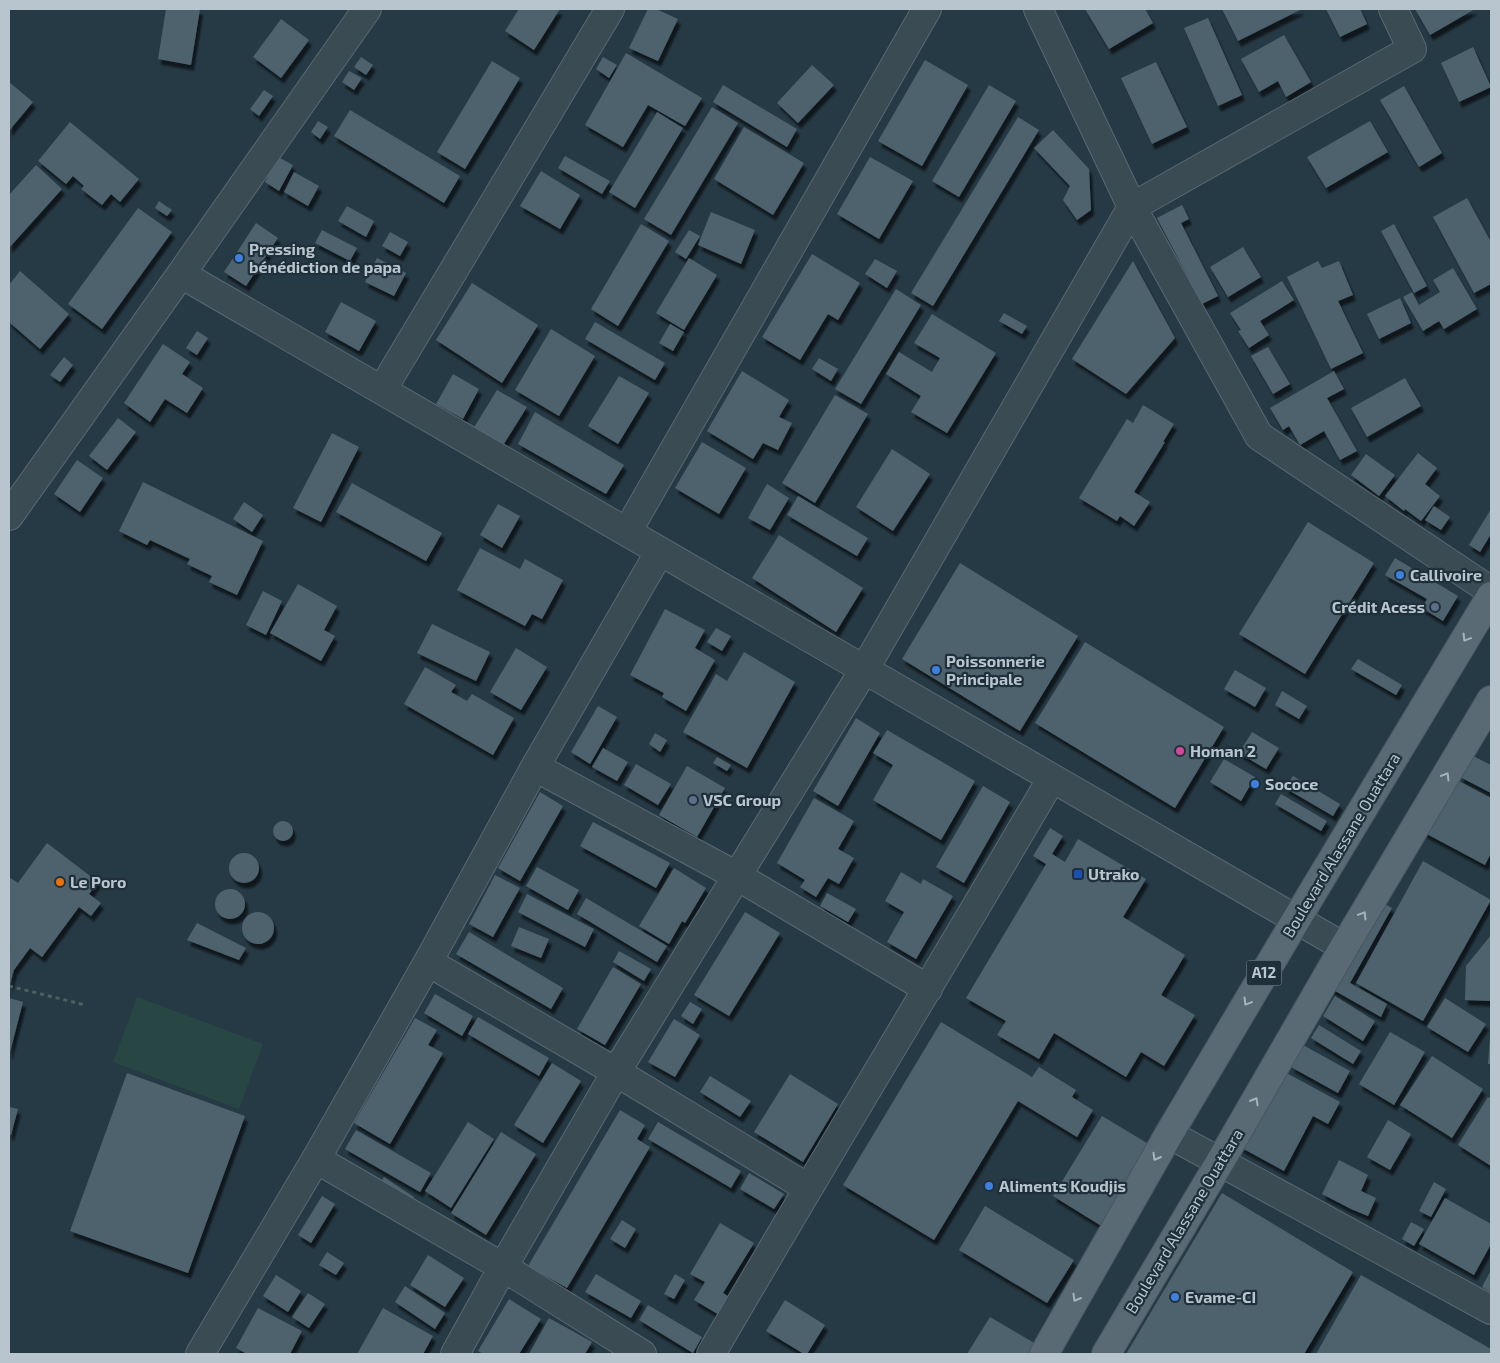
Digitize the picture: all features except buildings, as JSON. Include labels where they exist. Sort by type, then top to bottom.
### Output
[{"type":"main road","name":"Boulevard Alassane Ouattara","points":[[1044,1354],[1169,1134],[1491,596]]},
{"type":"main road","name":"Boulevard Alassane Ouattara","points":[[1106,1354],[1491,700]]},
{"type":"street","points":[[9,516],[367,9]]},
{"type":"street","points":[[382,390],[610,9]]},
{"type":"street","points":[[627,532],[927,9]]},
{"type":"street","points":[[1038,9],[1132,207],[1259,436],[1491,591]]},
{"type":"street","points":[[455,1354],[616,1072],[864,670],[1132,207],[1412,49],[1393,9]]},
{"type":"street","points":[[181,274],[1344,947]]},
{"type":"street","points":[[207,1352],[428,962],[535,767],[660,551]]},
{"type":"street","points":[[535,767],[736,876],[928,989]]},
{"type":"street","points":[[711,1354],[1052,778]]},
{"type":"street","points":[[428,962],[616,1072],[808,1188]]},
{"type":"street","points":[[1169,1134],[1491,1310]]},
{"type":"street","points":[[316,1159],[503,1267],[642,1354]]},
{"type":"path","points":[[9,944],[13,947],[9,952]]},
{"type":"path","points":[[9,986],[85,1005]]},
{"type":"green space","points":[[137,997],[263,1044],[239,1109],[113,1062]]},
{"type":"place","name":"Pressing bénédiction de papa","points":[[239,258]]},
{"type":"place","name":"Callivoire","points":[[1400,575]]},
{"type":"place","name":"Crédit Acess","points":[[1435,607]]},
{"type":"place","name":"Poissonnerie Principale","points":[[936,670]]},
{"type":"place","name":"Homan 2","points":[[1180,751]]},
{"type":"place","name":"Sococe","points":[[1255,784]]},
{"type":"place","name":"VSC Group","points":[[693,800]]},
{"type":"place","name":"Utrako","points":[[1078,874]]},
{"type":"place","name":"Le Poro","points":[[60,882]]},
{"type":"place","name":"Aliments Koudjis","points":[[989,1186]]},
{"type":"place","name":"Evame-CI","points":[[1175,1297]]}]
